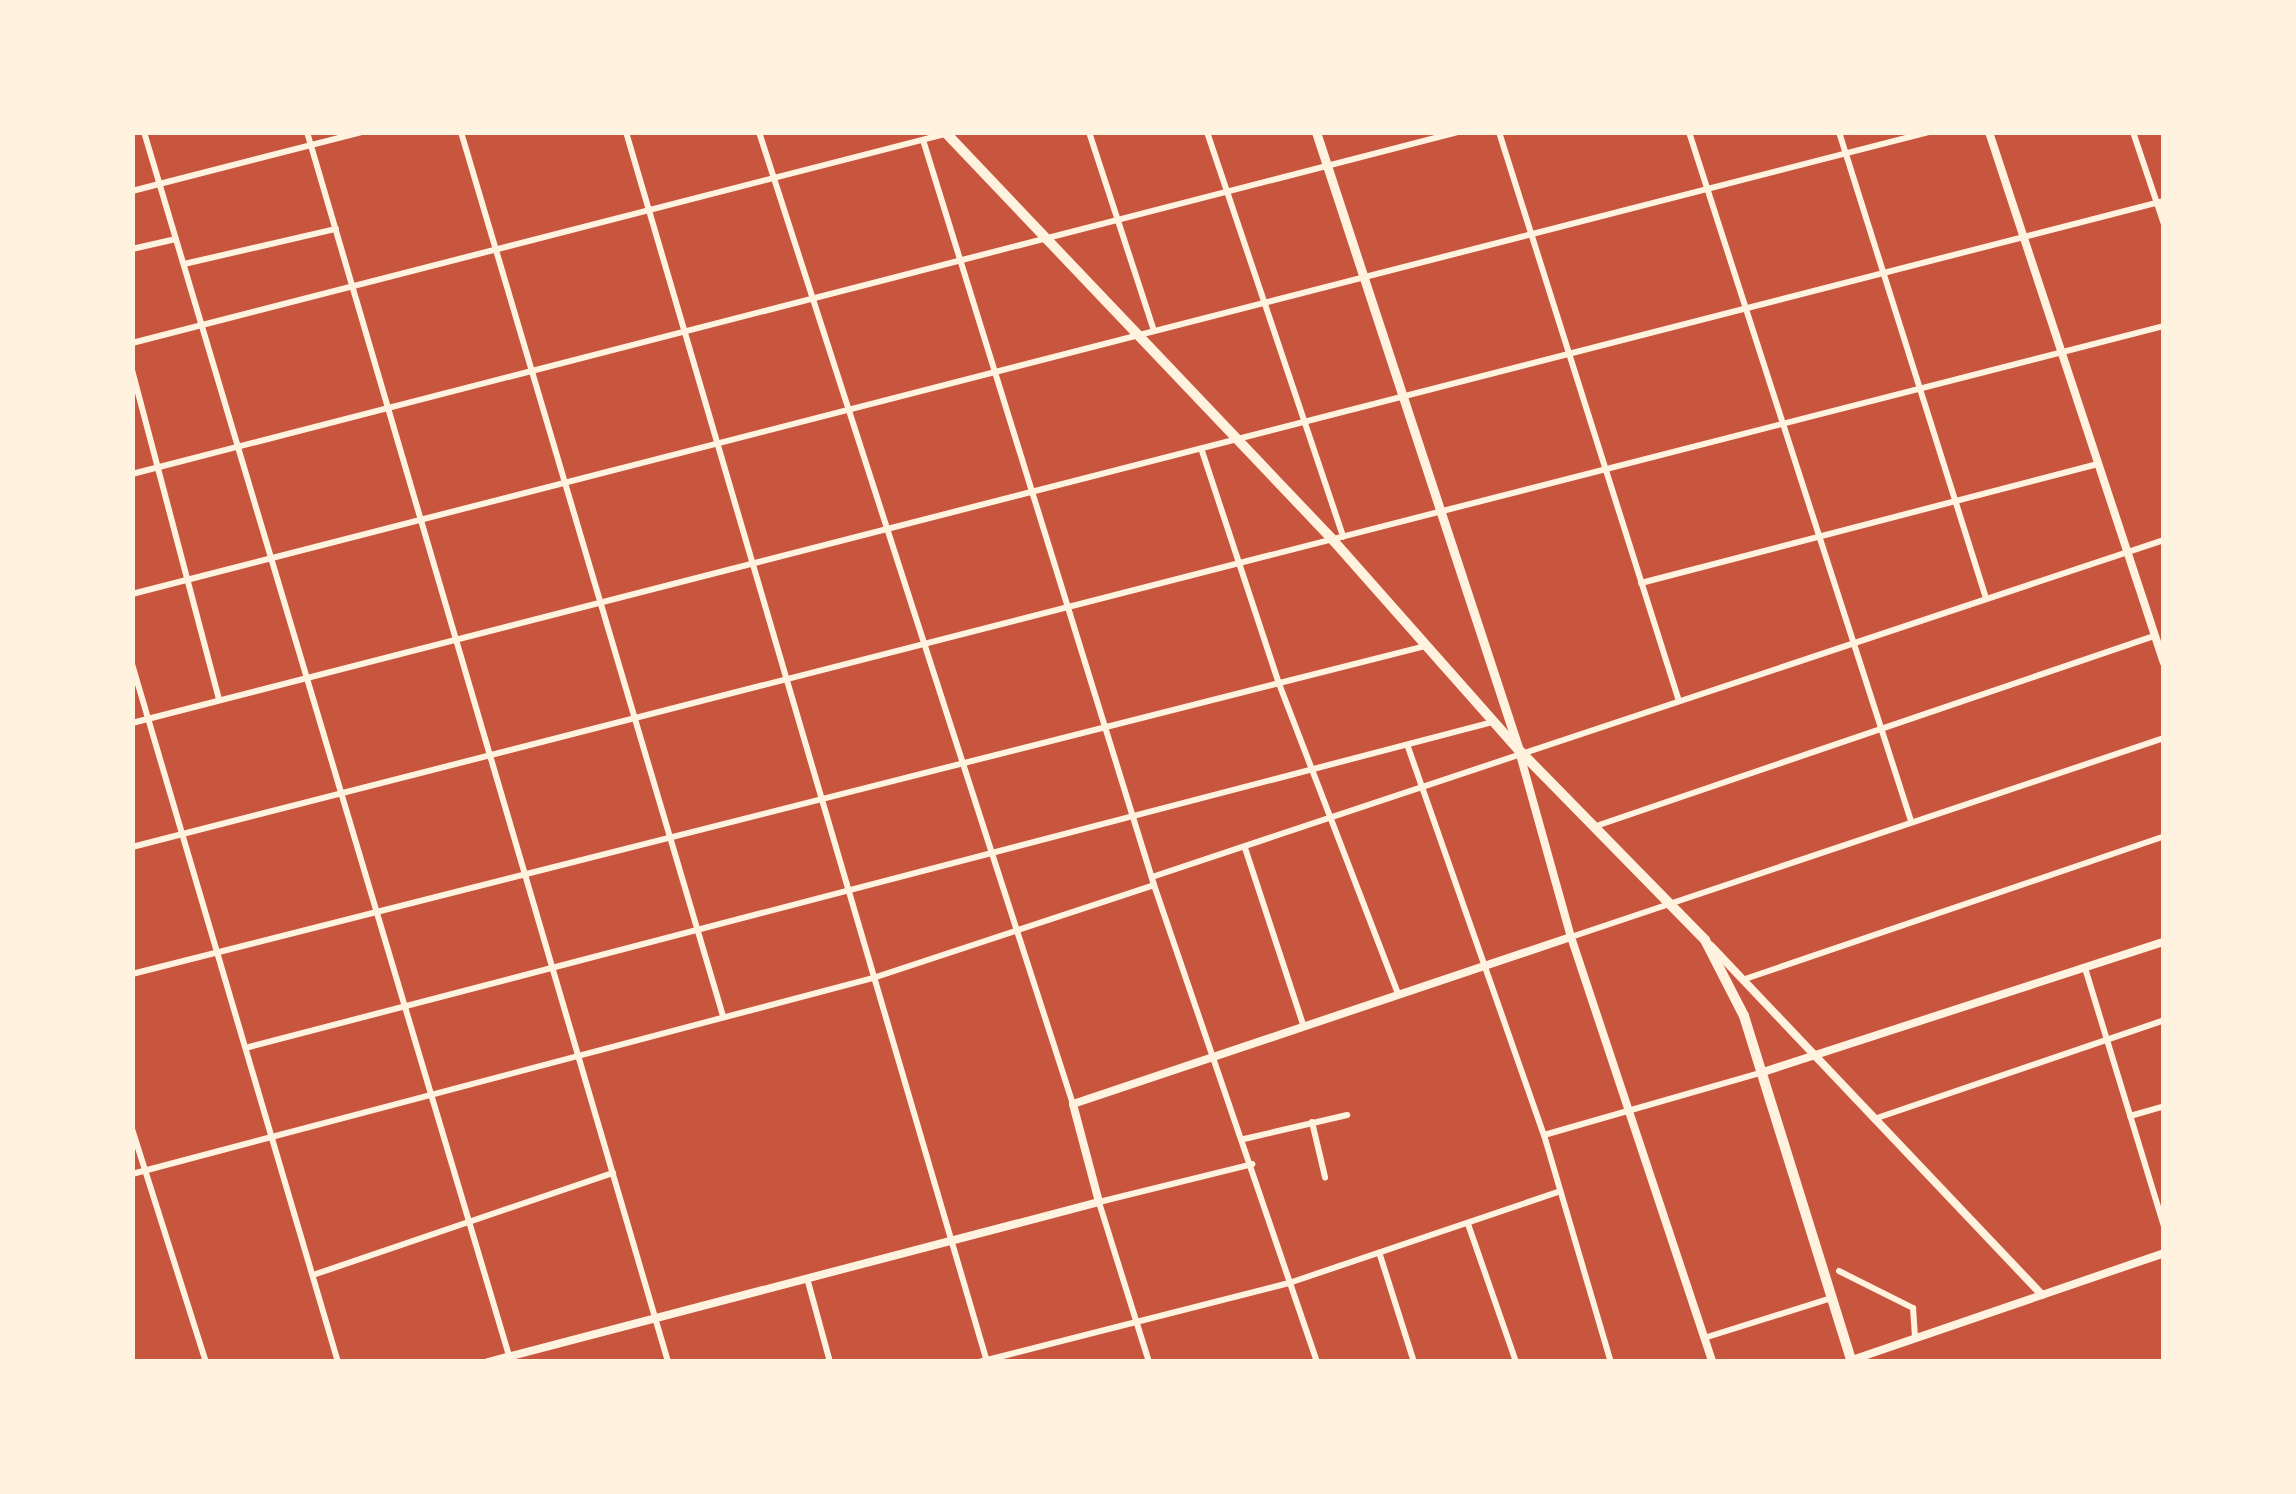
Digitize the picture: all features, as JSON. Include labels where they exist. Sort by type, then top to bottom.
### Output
[{"type":"main road","points":[[1316,132],[1519,750]]},
{"type":"main road","points":[[947,133],[1235,440],[1338,538],[1519,750],[1599,824],[1705,940],[1744,1016],[1852,1361]]},
{"type":"street","points":[[144,132],[511,1359]]},
{"type":"street","points":[[307,132],[668,1362]]},
{"type":"street","points":[[132,191],[361,132]]},
{"type":"street","points":[[461,132],[723,1016]]},
{"type":"street","points":[[626,132],[984,1361],[1292,1282],[1558,1192]]},
{"type":"street","points":[[758,132],[1020,931],[1149,1362]]},
{"type":"street","points":[[1089,132],[1154,332]]},
{"type":"street","points":[[1208,132],[1306,423],[1338,538]]},
{"type":"street","points":[[132,474],[1458,132]]},
{"type":"street","points":[[1499,132],[1568,356],[1609,468],[1678,698]]},
{"type":"street","points":[[1689,132],[1746,308],[1778,425],[1911,821]]},
{"type":"street","points":[[1839,132],[1986,596]]},
{"type":"street","points":[[132,594],[1929,132]]},
{"type":"street","points":[[1989,132],[2164,663]]},
{"type":"street","points":[[2133,132],[2160,202],[2164,224]]},
{"type":"street","points":[[132,342],[947,133]]},
{"type":"street","points":[[923,140],[1153,881],[1244,1140],[1316,1362]]},
{"type":"street","points":[[132,723],[1404,399],[1882,270],[2160,202]]},
{"type":"street","points":[[184,264],[336,229]]},
{"type":"street","points":[[132,249],[176,239]]},
{"type":"street","points":[[132,847],[2164,326]]},
{"type":"street","points":[[132,370],[191,578],[219,699]]},
{"type":"street","points":[[1202,451],[1278,681],[1398,994]]},
{"type":"street","points":[[1641,583],[2098,464]]},
{"type":"street","points":[[132,1174],[273,1133],[873,978],[1020,931],[1519,750],[2164,540]]},
{"type":"street","points":[[1599,824],[2154,636]]},
{"type":"street","points":[[132,974],[524,872],[966,766],[1278,681],[1428,645]]},
{"type":"street","points":[[132,664],[217,954],[249,1046],[338,1362]]},
{"type":"street","points":[[249,1046],[404,1010],[996,856],[1495,721]]},
{"type":"street","points":[[1073,1104],[2164,738]]},
{"type":"street","points":[[1408,747],[1488,966],[1544,1135],[1611,1362]]},
{"type":"street","points":[[1519,750],[1571,936],[1712,1362]]},
{"type":"street","points":[[1746,979],[2164,836]]},
{"type":"street","points":[[1245,848],[1304,1027]]},
{"type":"street","points":[[1705,940],[2042,1294]]},
{"type":"street","points":[[1544,1135],[1817,1057],[2164,942]]},
{"type":"street","points":[[2085,968],[2164,1227]]},
{"type":"street","points":[[1874,1119],[2164,1020]]},
{"type":"street","points":[[2130,1116],[2164,1106]]},
{"type":"street","points":[[1244,1140],[1347,1115]]},
{"type":"street","points":[[1312,1122],[1325,1176]]},
{"type":"street","points":[[132,1128],[206,1362]]},
{"type":"street","points":[[488,1362],[1252,1164]]},
{"type":"street","points":[[312,1275],[470,1225],[613,1173]]},
{"type":"street","points":[[1468,1224],[1516,1362]]},
{"type":"street","points":[[1852,1361],[2164,1253]]},
{"type":"street","points":[[1380,1255],[1414,1362]]},
{"type":"street","points":[[1839,1271],[1914,1308],[1915,1338]]},
{"type":"street","points":[[806,1278],[830,1362]]},
{"type":"street","points":[[1704,1338],[1832,1298]]}]
